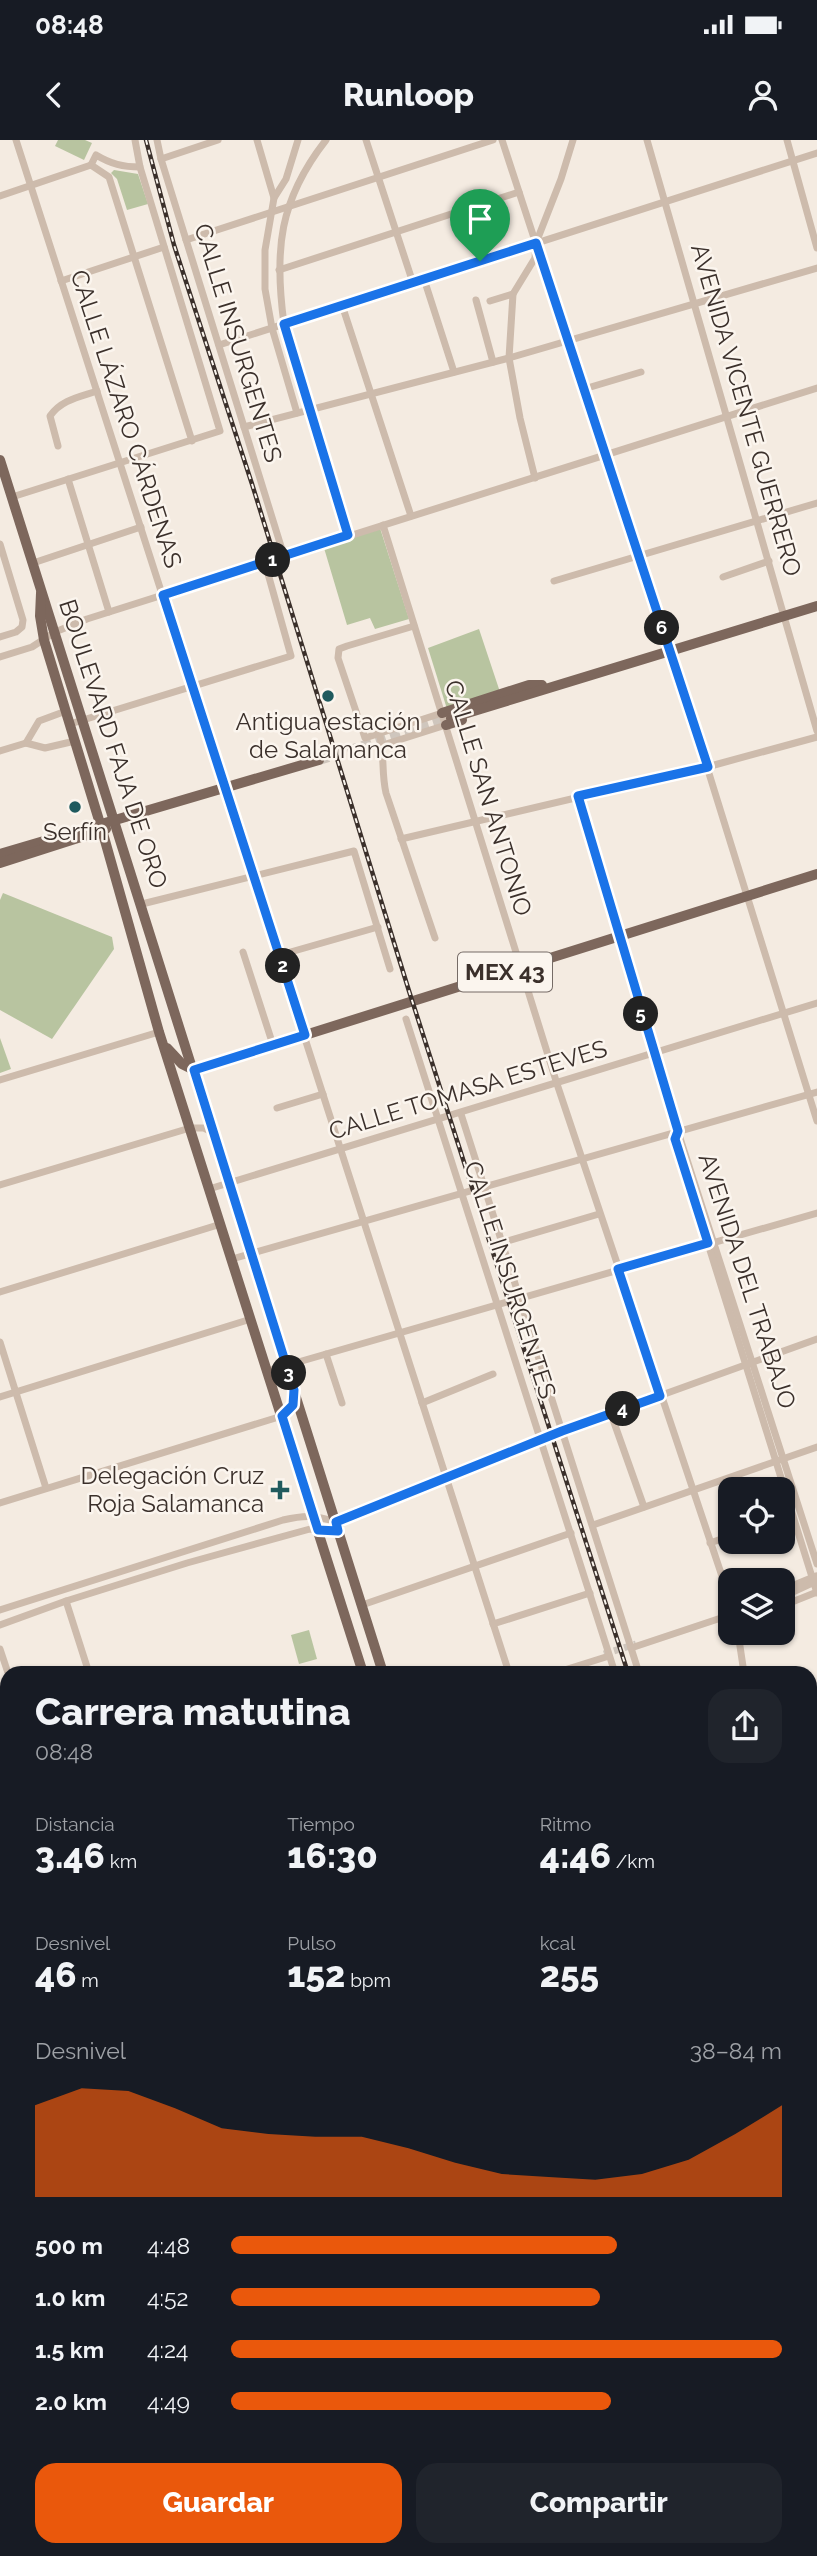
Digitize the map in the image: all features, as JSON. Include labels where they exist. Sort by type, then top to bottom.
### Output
[{"type":"main road","points":[[0,460],[42,589]]},
{"type":"main road","name":"BOULEVARD FAJA DE ORO","points":[[42,589],[381,1666]]},
{"type":"main road","name":"BOULEVARD FAJA DE ORO","points":[[42,589],[39,601],[44,640],[101,826],[159,1032],[361,1666]]},
{"type":"main road","points":[[446,719],[533,696],[554,684],[817,606]]},
{"type":"main road","points":[[0,854],[116,824],[319,760]]},
{"type":"main road","points":[[0,863],[101,826]]},
{"type":"main road","name":"MEX 43","points":[[194,1070],[817,874]]},
{"type":"main road","points":[[159,1032],[171,1056],[194,1070]]},
{"type":"main road","points":[[296,1463],[315,1456]]},
{"type":"main road","points":[[348,1626],[359,1623],[369,1629]]},
{"type":"street","name":"CALLE LÁZARO CÁRDENAS","points":[[16,140],[507,1666]]},
{"type":"street","name":"CALLE INSURGENTES","points":[[135,140],[140,167],[220,431],[192,441]]},
{"type":"street","name":"CALLE INSURGENTES","points":[[158,140],[161,159],[284,556]]},
{"type":"street","points":[[161,159],[218,140]]},
{"type":"street","points":[[257,140],[274,198]]},
{"type":"street","points":[[297,413],[272,328],[265,289],[265,250],[274,198],[286,178],[298,140]]},
{"type":"street","points":[[326,140],[304,170],[287,207],[279,270],[284,324],[348,535]]},
{"type":"street","points":[[366,140],[413,283]]},
{"type":"street","points":[[186,240],[493,140]]},
{"type":"street","points":[[502,140],[708,767],[784,1013],[813,1093],[817,1121]]},
{"type":"street","points":[[535,478],[509,358],[513,294],[535,258],[536,243],[573,140]]},
{"type":"street","name":"AVENIDA VICENTE GUERRERO","points":[[647,140],[817,731]]},
{"type":"street","points":[[787,140],[817,248]]},
{"type":"street","points":[[219,345],[817,153]]},
{"type":"street","points":[[0,196],[91,165],[96,155],[109,163],[140,167]]},
{"type":"street","points":[[12,497],[192,441],[108,177],[91,165]]},
{"type":"street","points":[[279,270],[519,192]]},
{"type":"street","points":[[61,281],[164,247]]},
{"type":"street","points":[[244,427],[509,358],[817,268]]},
{"type":"street","points":[[424,279],[454,372]]},
{"type":"street","points":[[490,301],[513,294]]},
{"type":"street","points":[[476,300],[493,362]]},
{"type":"street","points":[[342,305],[411,516]]},
{"type":"street","points":[[584,389],[641,372]]},
{"type":"street","points":[[0,657],[32,647],[55,632],[109,612],[817,388]]},
{"type":"street","points":[[58,446],[50,416],[54,409],[61,403],[97,391]]},
{"type":"street","points":[[68,479],[109,612]]},
{"type":"street","points":[[554,581],[817,503]]},
{"type":"street","name":"CALLE SAN ANTONIO","points":[[383,525],[446,719],[557,1084],[719,1568]]},
{"type":"street","points":[[33,563],[141,527]]},
{"type":"street","points":[[0,544],[23,620],[22,627],[16,632],[0,637]]},
{"type":"street","points":[[723,577],[769,561]]},
{"type":"street","points":[[70,724],[291,656],[265,563]]},
{"type":"street","points":[[414,625],[339,649],[338,658],[365,738],[446,719]]},
{"type":"street","points":[[26,743],[39,721],[66,711]]},
{"type":"street","points":[[383,745],[446,719]]},
{"type":"street","points":[[379,733],[383,745],[382,777],[435,938]]},
{"type":"street","points":[[401,839],[708,767],[817,737]]},
{"type":"street","points":[[0,751],[26,743],[45,748],[75,741]]},
{"type":"street","name":"AVENIDA DEL TRABAJO","points":[[578,796],[678,1131],[675,1139],[711,1242],[796,1512],[817,1592]]},
{"type":"street","points":[[142,904],[354,851],[390,969]]},
{"type":"street","points":[[280,956],[378,928]]},
{"type":"street","points":[[243,952],[273,1045]]},
{"type":"street","name":"CALLE TOMASA ESTEVES","points":[[209,1189],[817,1003]]},
{"type":"street","name":"CALLE INSURGENTES","points":[[406,1019],[613,1666]]},
{"type":"street","points":[[0,1080],[159,1032]]},
{"type":"street","points":[[232,1259],[813,1093]]},
{"type":"street","points":[[277,1108],[323,1094]]},
{"type":"street","name":"CALLE INSURGENTES","points":[[461,1114],[637,1666]]},
{"type":"street","points":[[0,1185],[190,1128],[204,1128],[213,1133]]},
{"type":"street","points":[[267,1371],[817,1213]]},
{"type":"street","points":[[502,1243],[600,1214]]},
{"type":"street","points":[[0,1292],[221,1224]]},
{"type":"street","points":[[0,1397],[251,1320]]},
{"type":"street","points":[[337,1527],[313,1515],[283,1520],[183,1550],[0,1612],[0,1623],[200,1560],[310,1529],[337,1527],[540,1440],[817,1339]]},
{"type":"street","points":[[0,1342],[46,1488]]},
{"type":"street","points":[[326,1354],[342,1403]]},
{"type":"street","points":[[422,1403],[493,1374]]},
{"type":"street","points":[[0,1503],[282,1416],[293,1405],[294,1390]]},
{"type":"street","points":[[611,1414],[644,1507]]},
{"type":"street","points":[[593,1525],[817,1447]]},
{"type":"street","name":"AVENIDA DEL TRABAJO","points":[[796,1512],[817,1564]]},
{"type":"street","points":[[362,1605],[571,1533]]},
{"type":"street","points":[[710,1543],[718,1540]]},
{"type":"street","points":[[795,1586],[815,1580]]},
{"type":"street","points":[[795,1590],[815,1580]]},
{"type":"street","points":[[795,1601],[817,1592]]},
{"type":"street","points":[[493,1624],[590,1593]]},
{"type":"street","points":[[66,1601],[87,1666]]},
{"type":"street","points":[[631,1648],[718,1619]]},
{"type":"street","points":[[740,1645],[743,1666]]},
{"type":"street","points":[[0,1648],[6,1666]]},
{"type":"street","points":[[577,1666],[609,1656]]},
{"type":"green space","points":[[58,140],[85,140],[92,143],[84,160],[55,146]]},
{"type":"green space","points":[[114,170],[138,174],[148,204],[127,210],[117,179],[111,173]]},
{"type":"green space","points":[[380,528],[409,619],[375,629],[370,618],[347,625],[324,548]]},
{"type":"green space","points":[[479,629],[500,692],[447,709],[428,648]]},
{"type":"green space","points":[[3,893],[112,937],[114,949],[52,1039],[0,1010],[0,900]]},
{"type":"green space","points":[[0,1038],[11,1069],[0,1073]]},
{"type":"green space","points":[[309,1630],[317,1659],[299,1664],[291,1635]]},
{"type":"tunnel","points":[[319,760],[451,718]]},
{"type":"tunnel","points":[[604,1654],[636,1644]]},
{"type":"railway","points":[[146,140],[174,245],[626,1666]]},
{"type":"place","name":"Antigua estación de Salamanca","points":[[328,696]]},
{"type":"place","name":"Serfín","points":[[75,807]]},
{"type":"place","name":"Delegación Cruz Roja Salamanca","points":[[280,1490]]},
{"type":"route","points":[[536,243],[708,767],[578,796],[635,995],[678,1131],[675,1139],[708,1243],[618,1269],[660,1396],[562,1431],[336,1522],[338,1531],[318,1530],[282,1416],[293,1405],[294,1390],[194,1070],[305,1035],[163,595],[348,535],[284,324],[480,261],[536,243]]}]
